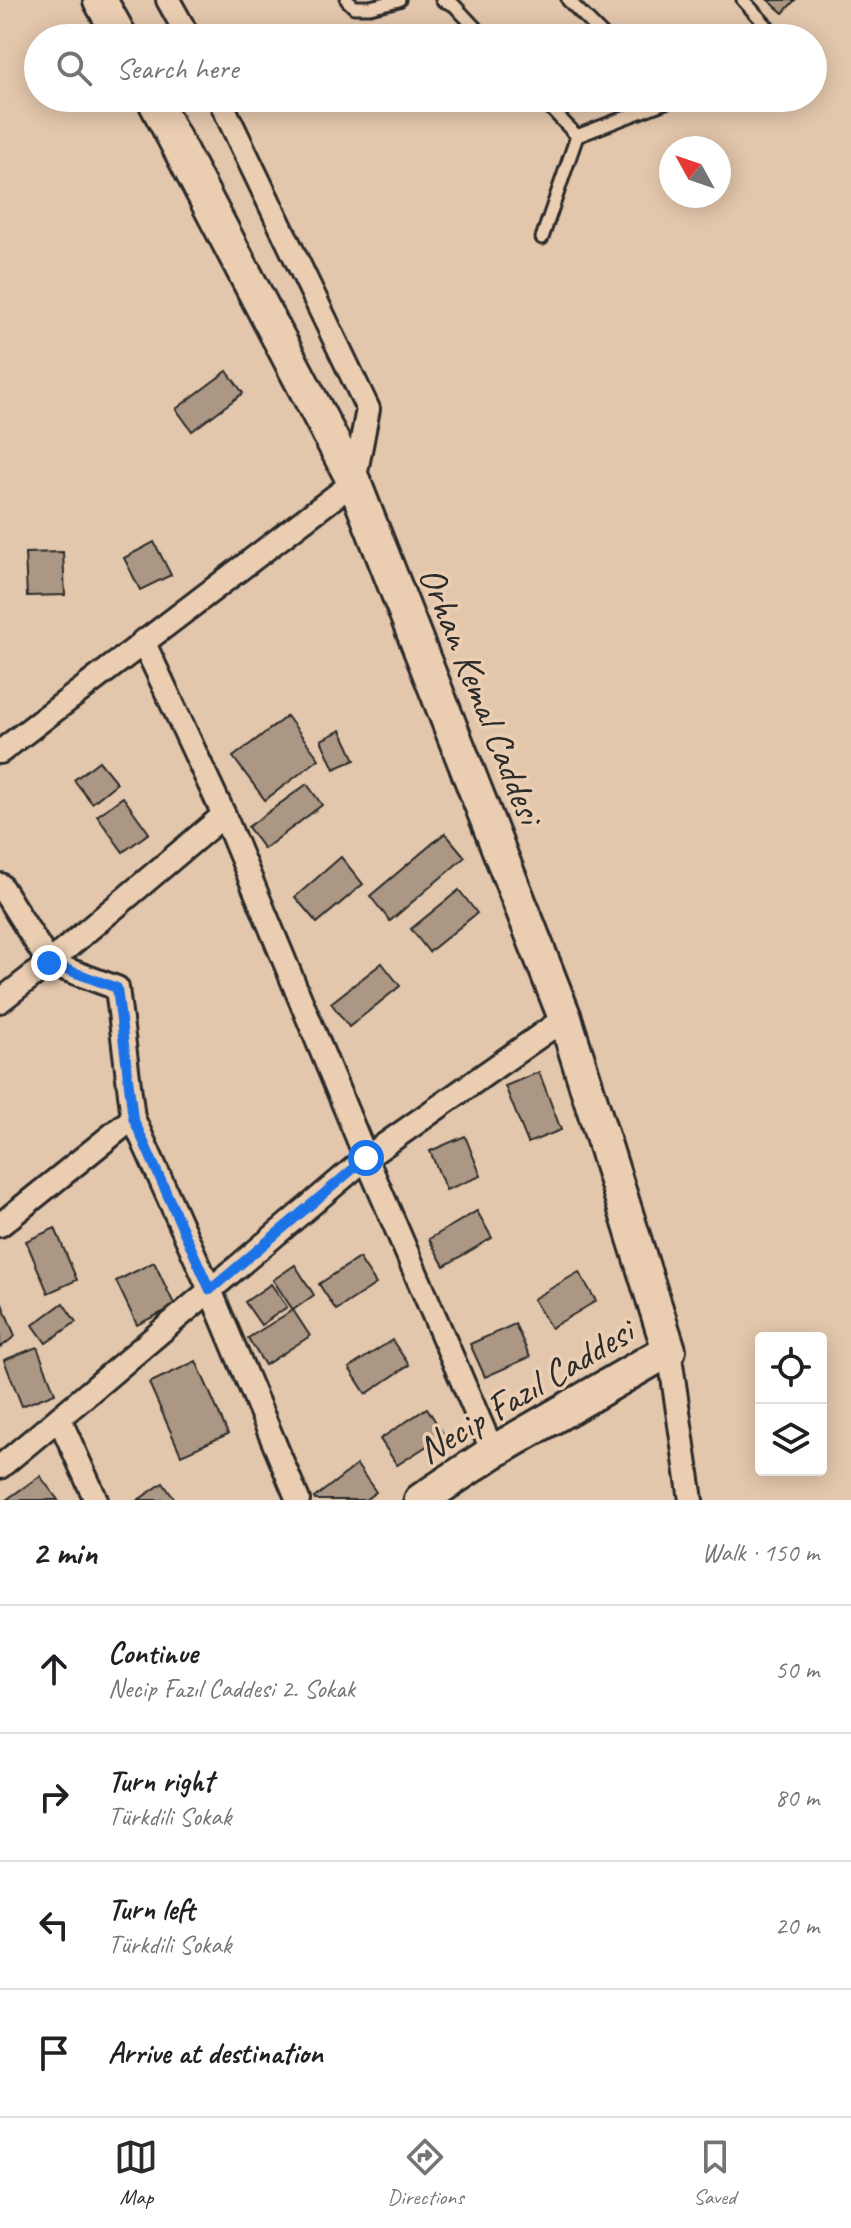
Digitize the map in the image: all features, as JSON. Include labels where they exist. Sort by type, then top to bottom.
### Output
[{"type":"street","points":[[100,0],[113,24]]},
{"type":"street","points":[[168,0],[181,24]]},
{"type":"street","name":"Orhan Kemal Caddesi","points":[[160,112],[354,482],[565,1018],[669,1350]]},
{"type":"street","points":[[0,752],[354,482],[368,409],[226,112]]},
{"type":"street","points":[[143,641],[224,815],[366,1158],[493,1452]]},
{"type":"street","points":[[0,1001],[224,815]]},
{"type":"street","points":[[0,885],[49,963],[117,988],[133,1118],[210,1290],[298,1500]]},
{"type":"street","points":[[0,1467],[366,1158],[565,1018]]},
{"type":"street","points":[[0,1225],[133,1118]]},
{"type":"street","points":[[669,1350],[691,1500]]},
{"type":"street","name":"Necip Fazıl Caddesi","points":[[421,1500],[493,1452],[669,1350]]},
{"type":"street","points":[[59,1418],[96,1500]]},
{"type":"lane","points":[[347,0],[354,7],[370,7],[399,0]]},
{"type":"lane","points":[[442,0],[454,5],[472,24]]},
{"type":"lane","points":[[568,0],[592,24]]},
{"type":"lane","points":[[743,0],[765,24]]},
{"type":"lane","points":[[554,112],[577,136]]},
{"type":"lane","points":[[542,238],[577,136],[637,112]]},
{"type":"building","points":[[768,0],[795,0],[783,13]]},
{"type":"building","points":[[227,371],[243,393],[192,431],[176,409]]},
{"type":"building","points":[[154,542],[171,575],[140,590],[124,558]]},
{"type":"building","points":[[63,552],[65,595],[27,596],[25,553]]},
{"type":"building","points":[[287,716],[319,759],[265,800],[233,757]]},
{"type":"building","points":[[341,730],[355,760],[334,769],[321,740]]},
{"type":"building","points":[[99,761],[117,783],[92,803],[74,780]]},
{"type":"building","points":[[307,784],[322,805],[264,849],[248,827]]},
{"type":"building","points":[[123,797],[149,833],[123,852],[97,816]]},
{"type":"building","points":[[445,833],[465,857],[390,921],[370,896]]},
{"type":"building","points":[[341,857],[363,884],[317,923],[295,897]]},
{"type":"building","points":[[459,890],[477,913],[429,952],[411,929]]},
{"type":"building","points":[[382,963],[400,986],[349,1027],[331,1003]]},
{"type":"building","points":[[539,1072],[561,1130],[528,1143],[505,1086]]},
{"type":"building","points":[[465,1136],[481,1176],[446,1190],[430,1151]]},
{"type":"building","points":[[477,1211],[492,1238],[444,1266],[429,1239]]},
{"type":"building","points":[[55,1228],[77,1280],[48,1293],[26,1241]]},
{"type":"building","points":[[359,1258],[376,1284],[336,1310],[319,1284]]},
{"type":"building","points":[[154,1262],[175,1306],[137,1325],[116,1281]]},
{"type":"building","points":[[295,1265],[314,1295],[293,1310],[273,1280]]},
{"type":"building","points":[[579,1272],[596,1301],[551,1328],[533,1299]]},
{"type":"building","points":[[271,1284],[287,1307],[261,1325],[245,1302]]},
{"type":"building","points":[[0,1299],[15,1336],[0,1348]]},
{"type":"building","points":[[63,1303],[76,1322],[46,1343],[33,1325]]},
{"type":"building","points":[[293,1310],[310,1336],[265,1365],[248,1338]]},
{"type":"building","points":[[515,1324],[530,1357],[485,1377],[470,1344]]},
{"type":"building","points":[[392,1340],[409,1365],[366,1394],[349,1368]]},
{"type":"building","points":[[37,1347],[55,1393],[22,1406],[4,1360]]},
{"type":"building","points":[[196,1361],[228,1434],[181,1455],[149,1383]]},
{"type":"building","points":[[427,1408],[444,1435],[397,1465],[380,1439]]},
{"type":"building","points":[[357,1465],[376,1492],[365,1500],[315,1500],[314,1498]]},
{"type":"building","points":[[40,1476],[58,1500],[6,1500]]},
{"type":"building","points":[[163,1483],[175,1500],[138,1500]]},
{"type":"route","points":[[49,963],[117,988],[133,1118],[210,1290],[366,1158]]}]
